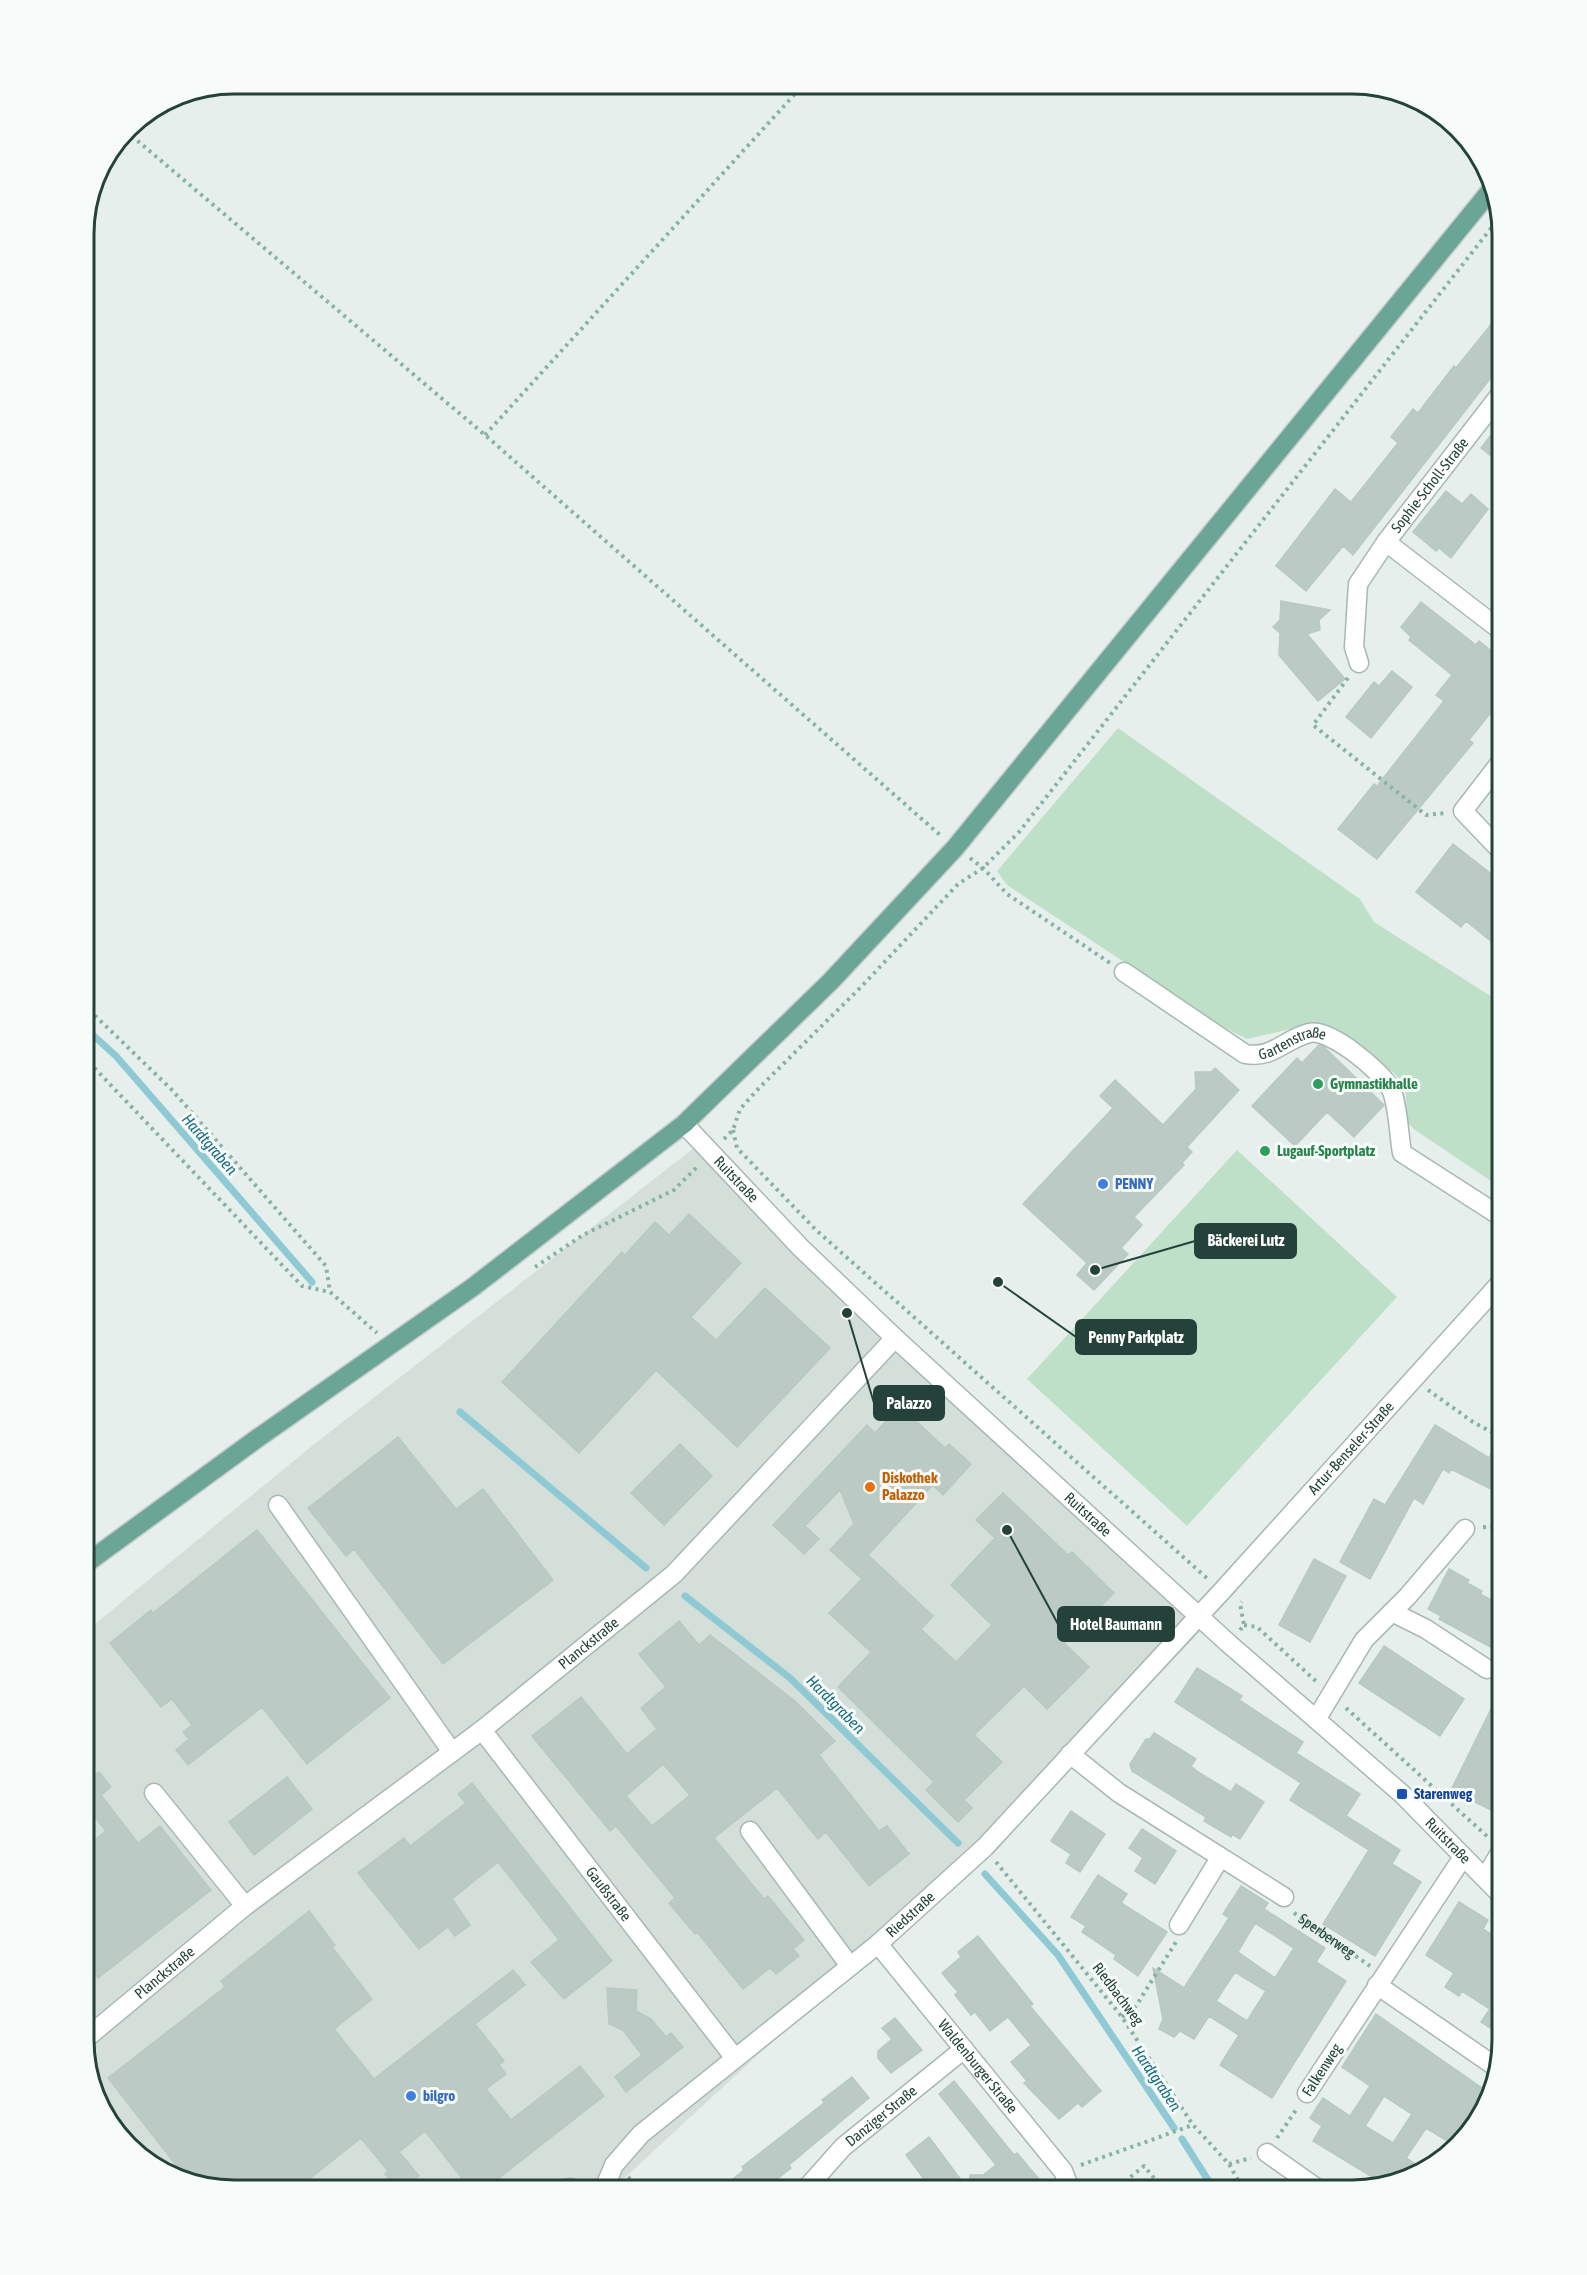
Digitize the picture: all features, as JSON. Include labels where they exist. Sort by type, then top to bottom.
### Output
[{"type":"main road","points":[[94,1557],[255,1440],[473,1287],[684,1124],[831,981],[955,848],[1487,195]]},
{"type":"street","name":"Sophie-Scholl-Straße","points":[[1359,663],[1354,648],[1358,584],[1386,542],[1492,408]]},
{"type":"street","name":"Sophie-Scholl-Straße","points":[[1386,542],[1492,624]]},
{"type":"street","points":[[1492,774],[1463,812],[1492,842]]},
{"type":"street","name":"Gartenstraße","points":[[1124,972],[1245,1054],[1267,1055],[1296,1038],[1312,1032],[1337,1040],[1366,1063],[1391,1089],[1402,1153],[1492,1211]]},
{"type":"street","name":"Ruitstraße","points":[[684,1124],[800,1246],[895,1338],[1200,1615],[1402,1794],[1492,1885]]},
{"type":"street","name":"Artur-Benseler-Straße","points":[[1200,1615],[1492,1292]]},
{"type":"street","name":"Planckstraße","points":[[94,2032],[245,1906],[482,1730],[674,1574],[895,1338]]},
{"type":"street","points":[[278,1505],[452,1752]]},
{"type":"street","points":[[1317,1718],[1364,1640],[1392,1612],[1465,1529]]},
{"type":"street","points":[[1392,1612],[1426,1629],[1487,1668]]},
{"type":"street","name":"Riedstraße","points":[[608,2180],[614,2165],[641,2134],[735,2056],[878,1944],[985,1847],[1200,1615]]},
{"type":"street","name":"Gaußstraße","points":[[482,1730],[735,2056]]},
{"type":"street","points":[[1070,1754],[1119,1793],[1284,1897]]},
{"type":"street","points":[[154,1793],[245,1906]]},
{"type":"street","points":[[750,1831],[850,1966]]},
{"type":"street","name":"Falkenweg","points":[[1307,2093],[1463,1857]]},
{"type":"street","points":[[1179,1925],[1220,1858]]},
{"type":"street","points":[[1485,1878],[1492,1867]]},
{"type":"street","name":"Waldenburger Straße","points":[[878,1944],[1064,2171],[1067,2180]]},
{"type":"street","points":[[1380,1980],[1490,2063]]},
{"type":"street","name":"Danziger Straße","points":[[814,2180],[843,2147],[964,2049]]},
{"type":"street","points":[[1267,2154],[1305,2180]]},
{"type":"path","points":[[485,435],[794,95]]},
{"type":"path","points":[[133,137],[485,435],[955,848],[983,868],[1007,894],[1124,972]]},
{"type":"path","points":[[1239,1604],[816,1230],[737,1148],[733,1130],[740,1109],[958,884],[983,868],[1019,832],[1492,227]]},
{"type":"path","points":[[1359,663],[1313,725],[1426,815],[1463,812]]},
{"type":"path","points":[[95,1015],[173,1091],[326,1266],[330,1292]]},
{"type":"path","points":[[95,1069],[302,1286],[330,1292],[392,1345]]},
{"type":"path","points":[[1413,1380],[1473,1422],[1492,1432]]},
{"type":"path","points":[[1244,1625],[1257,1627],[1492,1839]]},
{"type":"path","name":"Riedbachweg","points":[[985,1847],[1122,2017],[1193,2125],[1229,2164],[1238,2180]]},
{"type":"path","name":"Sperberweg","points":[[1284,1897],[1296,1904],[1293,1916],[1380,1980]]},
{"type":"path","points":[[1122,2017],[1136,2006],[1142,1997],[1180,1934],[1179,1925]]},
{"type":"path","name":"Falkenweg","points":[[1267,2154],[1307,2093]]},
{"type":"path","points":[[1064,2171],[1193,2125]]},
{"type":"path","points":[[1127,2180],[1144,2166],[1156,2180]]},
{"type":"shaded area","points":[[699,1144],[1214,1617],[983,1859],[849,1971],[622,2180],[225,2180],[207,2178],[164,2162],[135,2140],[113,2111],[99,2077],[94,2041],[94,1625],[312,1446]]},
{"type":"green space","points":[[1118,728],[1360,899],[1374,922],[1492,997],[1492,1182],[1415,1130],[1408,1123],[1405,1087],[1394,1073],[1331,1027],[1316,1023],[1247,1039],[1222,1026],[1007,885],[997,871]]},
{"type":"green space","points":[[1237,1150],[1397,1297],[1187,1526],[1027,1379]]},
{"type":"building","points":[[1492,323],[1492,376],[1353,555],[1343,546],[1306,591],[1276,566],[1335,489],[1351,502],[1398,443],[1391,437],[1413,409],[1418,413],[1454,366],[1456,368]]},
{"type":"building","points":[[1492,434],[1492,457],[1481,448]]},
{"type":"building","points":[[1446,491],[1462,504],[1471,494],[1488,509],[1451,558],[1439,548],[1436,551],[1413,532]]},
{"type":"building","points":[[1281,601],[1330,610],[1319,620],[1320,630],[1307,634],[1345,679],[1318,701],[1279,655],[1280,633],[1273,627],[1280,620]]},
{"type":"building","points":[[1421,602],[1476,645],[1479,641],[1492,651],[1492,711],[1469,740],[1473,743],[1377,859],[1338,829],[1374,784],[1377,786],[1444,701],[1436,695],[1452,675],[1409,640],[1411,637],[1401,627]]},
{"type":"building","points":[[1392,671],[1412,687],[1371,738],[1346,717],[1374,682],[1379,686]]},
{"type":"building","points":[[1453,844],[1492,874],[1492,942],[1466,921],[1461,927],[1416,892]]},
{"type":"building","name":"Gymnastikhalle","points":[[1319,1045],[1324,1047],[1384,1105],[1354,1137],[1327,1112],[1295,1146],[1252,1106],[1297,1058],[1302,1063]]},
{"type":"building","name":"PENNY","points":[[1215,1068],[1239,1090],[1187,1147],[1192,1152],[1182,1163],[1184,1165],[1134,1217],[1142,1225],[1121,1248],[1128,1254],[1094,1290],[1077,1275],[1087,1263],[1023,1204],[1113,1108],[1100,1096],[1115,1080],[1163,1125],[1196,1089],[1195,1072],[1211,1072]]},
{"type":"building","points":[[689,1214],[741,1263],[691,1317],[716,1340],[765,1288],[830,1348],[737,1447],[656,1370],[579,1453],[502,1382],[622,1252],[625,1255],[655,1222],[669,1235]]},
{"type":"building","points":[[900,1406],[945,1448],[949,1444],[971,1464],[943,1495],[933,1485],[868,1555],[933,1616],[921,1629],[956,1662],[992,1625],[951,1585],[995,1538],[976,1520],[1003,1493],[1068,1555],[1072,1552],[1114,1593],[1064,1643],[1089,1667],[1047,1709],[1024,1686],[974,1735],[1002,1762],[964,1800],[972,1808],[958,1822],[926,1790],[934,1782],[838,1687],[871,1652],[829,1613],[862,1579],[830,1550],[854,1524],[840,1490],[805,1526],[819,1539],[804,1554],[773,1525],[867,1425],[875,1433]]},
{"type":"building","points":[[1435,1425],[1489,1458],[1492,1452],[1492,1490],[1451,1469],[1449,1473],[1443,1469],[1423,1504],[1414,1498],[1370,1579],[1340,1562],[1374,1499],[1385,1505]]},
{"type":"building","points":[[398,1437],[456,1509],[483,1489],[553,1580],[443,1664],[354,1549],[346,1556],[308,1508]]},
{"type":"building","points":[[680,1444],[712,1476],[664,1525],[631,1493]]},
{"type":"building","points":[[257,1530],[390,1698],[307,1764],[262,1707],[188,1765],[176,1750],[189,1739],[183,1732],[192,1725],[172,1699],[161,1707],[110,1643],[151,1610],[153,1613]]},
{"type":"building","points":[[1314,1559],[1346,1576],[1310,1642],[1279,1625]]},
{"type":"building","points":[[1449,1569],[1469,1580],[1467,1583],[1482,1591],[1480,1594],[1492,1600],[1492,1648],[1439,1619],[1441,1616],[1428,1609]]},
{"type":"building","points":[[679,1621],[699,1645],[710,1635],[795,1701],[835,1741],[819,1755],[879,1831],[887,1826],[909,1854],[869,1886],[826,1832],[818,1839],[777,1788],[714,1838],[764,1899],[768,1896],[804,1940],[793,1949],[799,1956],[776,1974],[770,1968],[743,1989],[697,1932],[695,1934],[669,1903],[675,1898],[616,1826],[610,1831],[532,1736],[581,1697],[627,1754],[657,1729],[641,1708],[666,1687],[639,1654]],"holes":[[[663,1764],[690,1795],[652,1826],[626,1796]]]},
{"type":"building","points":[[1384,1646],[1464,1699],[1440,1736],[1359,1683]]},
{"type":"building","points":[[1197,1668],[1242,1696],[1239,1700],[1303,1742],[1296,1753],[1360,1794],[1346,1816],[1400,1850],[1392,1864],[1421,1882],[1375,1956],[1323,1924],[1369,1850],[1290,1800],[1301,1783],[1175,1702]]},
{"type":"building","points":[[1492,1707],[1492,1810],[1451,1790]]},
{"type":"building","points":[[1154,1733],[1196,1759],[1191,1766],[1198,1772],[1231,1792],[1236,1784],[1264,1802],[1240,1839],[1232,1834],[1231,1837],[1204,1821],[1206,1817],[1132,1771],[1130,1764],[1146,1739],[1150,1739]]},
{"type":"building","points":[[99,1772],[111,1787],[101,1795],[138,1843],[160,1826],[211,1890],[98,1978],[94,1973],[94,1840],[106,1831],[94,1816],[94,1776]]},
{"type":"building","points":[[287,1777],[312,1809],[254,1855],[229,1822]]},
{"type":"building","points":[[472,1783],[612,1961],[564,1999],[531,1962],[559,1940],[498,1862],[452,1899],[470,1925],[455,1936],[448,1927],[419,1949],[358,1873],[404,1838],[410,1846],[466,1803],[458,1794]]},
{"type":"building","points":[[1071,1811],[1105,1834],[1080,1872],[1066,1863],[1071,1854],[1051,1841]]},
{"type":"building","points":[[1142,1829],[1176,1851],[1155,1884],[1135,1871],[1143,1858],[1129,1848]]},
{"type":"building","points":[[1098,1875],[1127,1894],[1121,1903],[1167,1932],[1138,1976],[1114,1959],[1116,1955],[1082,1932],[1086,1926],[1071,1917]]},
{"type":"building","points":[[1241,1886],[1268,1903],[1264,1909],[1325,1948],[1316,1962],[1346,1981],[1272,2098],[1220,2065],[1239,2035],[1209,2016],[1194,2039],[1180,2031],[1174,2037],[1159,2029],[1163,2019],[1153,1968],[1184,1988],[1229,1918],[1223,1914]],"holes":[[[1255,1923],[1294,1948],[1275,1978],[1238,1952]],[[1235,1972],[1266,1991],[1247,2021],[1216,2001]]]},
{"type":"building","points":[[1459,1902],[1488,1920],[1483,1929],[1492,1935],[1492,2029],[1481,2022],[1490,2009],[1462,1991],[1459,1996],[1445,1987],[1454,1973],[1426,1955]]},
{"type":"building","points":[[309,1911],[335,1945],[332,1947],[372,1999],[334,2029],[374,2079],[513,1970],[525,1985],[475,2024],[504,2061],[499,2065],[506,2074],[486,2089],[511,2120],[580,2066],[604,2096],[496,2180],[463,2180],[425,2131],[399,2152],[419,2176],[414,2180],[390,2180],[385,2174],[388,2171],[361,2138],[308,2180],[225,2180],[198,2176],[179,2169],[108,2078],[225,1987],[221,1981]]},
{"type":"building","points":[[978,1936],[1033,2004],[1030,2006],[1101,2091],[1082,2107],[1078,2103],[1059,2119],[1024,2083],[1027,2081],[1011,2062],[1031,2045],[1008,2017],[990,2031],[975,2012],[971,2015],[955,1995],[958,1992],[942,1973],[961,1957],[958,1952]]},
{"type":"building","points":[[607,1988],[637,1990],[636,2011],[651,2019],[666,2037],[671,2033],[683,2047],[626,2092],[615,2077],[642,2055],[623,2030],[609,2024]]},
{"type":"building","points":[[1376,2014],[1484,2089],[1474,2111],[1449,2142],[1426,2128],[1406,2158],[1417,2165],[1389,2176],[1374,2178],[1313,2141],[1322,2126],[1310,2118],[1323,2098],[1350,2116],[1370,2086],[1342,2067]],"holes":[[[1384,2096],[1412,2114],[1393,2143],[1365,2126]]]},
{"type":"building","points":[[895,2018],[922,2050],[891,2073],[878,2058],[878,2051],[892,2039],[882,2028]]},
{"type":"building","points":[[852,2077],[869,2098],[789,2165],[791,2168],[776,2180],[732,2180],[744,2170],[742,2167],[824,2103],[822,2100]]},
{"type":"building","points":[[954,2081],[1014,2155],[1017,2153],[1038,2178],[1036,2180],[970,2180],[970,2175],[983,2175],[996,2165],[939,2094]]},
{"type":"building","points":[[929,2137],[961,2180],[925,2180],[906,2155]]},
{"type":"waterway","name":"Hardtgraben","points":[[95,1037],[116,1056],[312,1282]]},
{"type":"waterway","name":"Hardtgraben","points":[[460,1412],[646,1568]]},
{"type":"waterway","name":"Hardtgraben","points":[[685,1596],[790,1678],[958,1843]]},
{"type":"waterway","name":"Hardtgraben","points":[[985,1874],[1058,1955],[1174,2128]]},
{"type":"waterway","name":"Hardtgraben","points":[[1182,2139],[1208,2180]]},
{"type":"place","name":"Gymnastikhalle","points":[[1318,1084]]},
{"type":"place","name":"Lugauf-Sportplatz","points":[[1265,1151]]},
{"type":"place","name":"PENNY","points":[[1103,1184]]},
{"type":"place","name":"Bäckerei Lutz","points":[[1095,1270]]},
{"type":"place","name":"Penny Parkplatz","points":[[998,1282]]},
{"type":"place","name":"Palazzo","points":[[847,1313]]},
{"type":"place","name":"Diskothek Palazzo","points":[[870,1487]]},
{"type":"place","name":"Hotel Baumann","points":[[1007,1530]]},
{"type":"place","name":"Starenweg","points":[[1402,1794]]},
{"type":"place","name":"bilgro","points":[[411,2096]]}]
